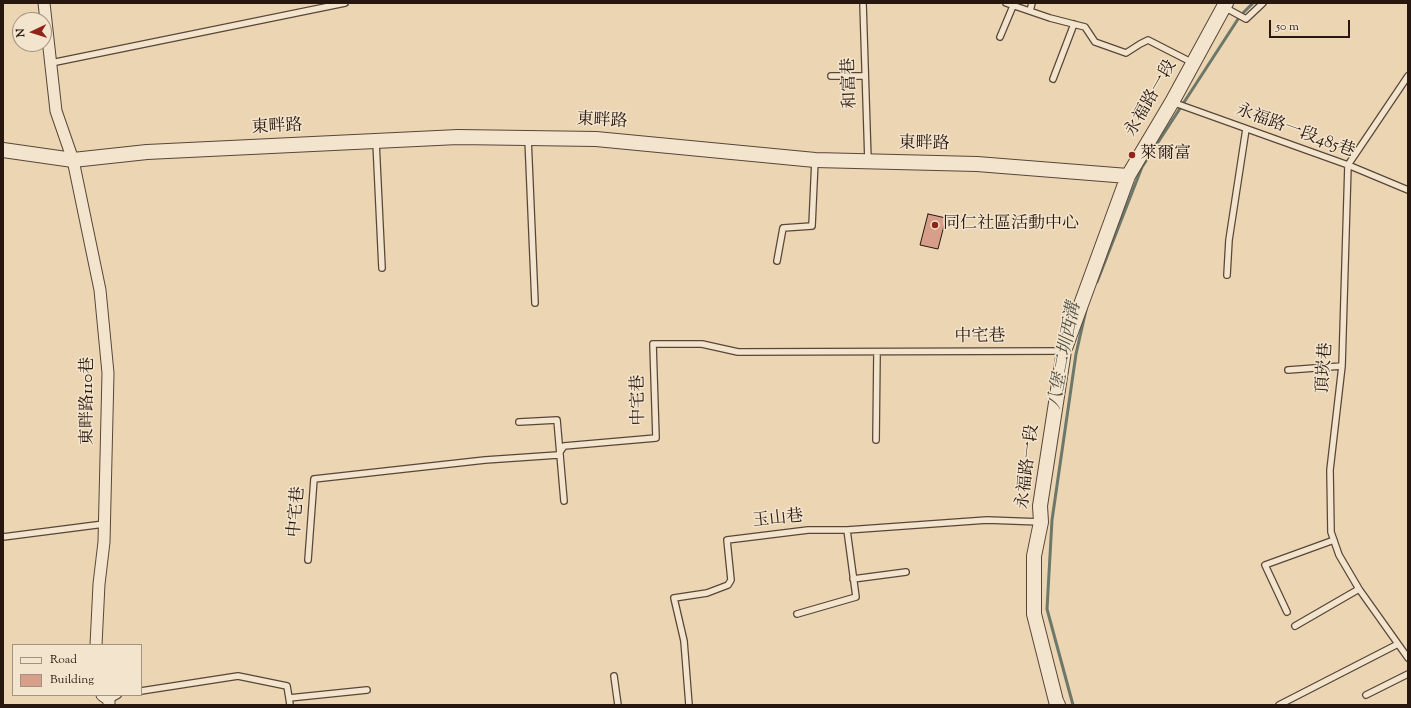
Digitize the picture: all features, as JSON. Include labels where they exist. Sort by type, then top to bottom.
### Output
[{"type":"street","points":[[44,3],[56,111],[73,160]]},
{"type":"street","name":"永福路一段","points":[[1056,704],[1034,614],[1034,556],[1041,522],[1040,506],[1064,352],[1128,176],[1174,103],[1225,5]]},
{"type":"street","name":"東畔路","points":[[3,150],[73,160],[147,152],[458,137],[596,139],[815,160],[977,164],[1128,176]]},
{"type":"street","name":"東畔路110巷","points":[[73,160],[100,290],[108,373],[104,524],[96,644]]},
{"type":"lane","points":[[51,63],[345,3]]},
{"type":"lane","name":"和富巷","points":[[864,3],[868,162]]},
{"type":"lane","points":[[1006,3],[1085,27],[1095,42],[1126,54],[1148,40],[1194,63]]},
{"type":"lane","points":[[1030,11],[1032,3]]},
{"type":"lane","points":[[1225,5],[1246,19],[1263,3]]},
{"type":"lane","points":[[1000,37],[1013,6]]},
{"type":"lane","points":[[1053,78],[1074,24]]},
{"type":"lane","points":[[831,76],[865,76]]},
{"type":"lane","points":[[1348,165],[1408,76]]},
{"type":"lane","name":"永福路一段485巷","points":[[1174,103],[1348,165],[1408,190]]},
{"type":"lane","points":[[1226,275],[1229,240],[1246,129]]},
{"type":"lane","points":[[528,138],[535,303]]},
{"type":"lane","points":[[376,141],[382,268]]},
{"type":"lane","points":[[777,261],[784,228],[812,226],[815,160]]},
{"type":"lane","name":"頂崁巷","points":[[1348,165],[1342,366],[1330,470],[1331,532],[1339,555],[1359,590],[1408,658]]},
{"type":"lane","name":"中宅巷","points":[[308,560],[314,479],[485,460],[558,455],[561,448],[564,446],[656,438],[653,344],[702,344],[738,352],[1064,352]]},
{"type":"lane","points":[[876,440],[877,353]]},
{"type":"lane","points":[[1288,370],[1342,366]]},
{"type":"lane","points":[[519,422],[557,420],[561,448],[564,501]]},
{"type":"lane","name":"玉山巷","points":[[689,705],[684,641],[674,598],[707,593],[728,585],[731,580],[727,540],[808,530],[847,530],[987,520],[1041,522]]},
{"type":"lane","points":[[3,537],[104,524]]},
{"type":"lane","points":[[797,614],[856,597],[847,530]]},
{"type":"lane","points":[[1288,612],[1265,565],[1334,540]]},
{"type":"lane","points":[[854,579],[906,572]]},
{"type":"lane","points":[[1294,626],[1359,590]]},
{"type":"lane","points":[[1279,705],[1398,644]]},
{"type":"lane","points":[[1366,695],[1408,674]]},
{"type":"lane","points":[[142,691],[238,676],[288,686],[290,705]]},
{"type":"lane","points":[[614,676],[618,705]]},
{"type":"lane","points":[[289,698],[367,690]]},
{"type":"building","name":"同仁社區活動中心","points":[[928,214],[946,218],[938,249],[920,245]]},
{"type":"waterway","name":"八堡二圳西溝","points":[[1097,282],[1142,167],[1240,16],[1253,3]]},
{"type":"waterway","name":"八堡二圳西溝","points":[[1073,705],[1047,609],[1052,520],[1076,354],[1086,310]]},
{"type":"place","name":"萊爾富","points":[[1132,155]]},
{"type":"place","name":"同仁社區活動中心","points":[[935,225]]}]
